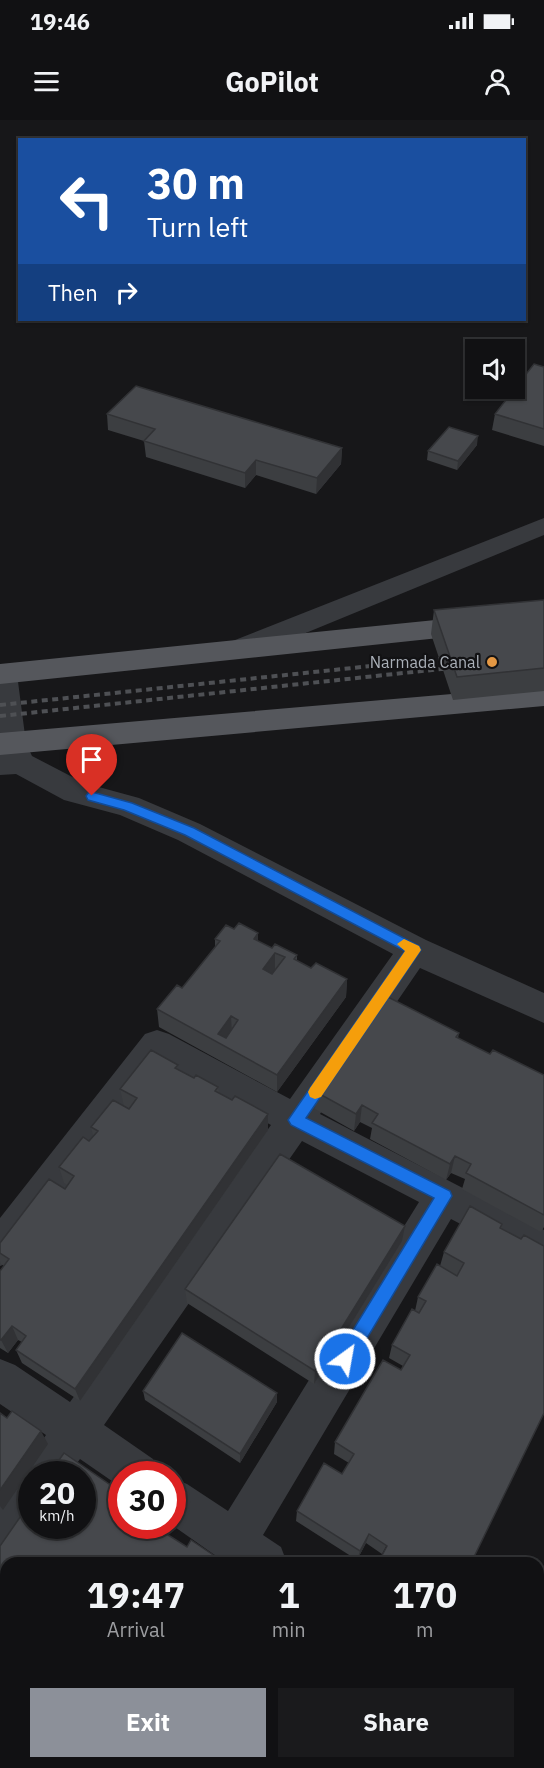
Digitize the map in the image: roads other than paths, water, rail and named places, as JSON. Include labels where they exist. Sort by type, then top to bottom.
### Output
[{"type":"main road","points":[[1,674],[544,618]]},
{"type":"main road","points":[[8,754],[544,696]]},
{"type":"street","points":[[240,650],[544,526]]},
{"type":"street","points":[[1,674],[8,754],[75,792],[128,806],[189,832],[414,950],[544,1010]]},
{"type":"street","points":[[53,1461],[414,950]]},
{"type":"street","points":[[0,1248],[157,1045],[544,1250]]},
{"type":"street","points":[[186,1509],[249,1552],[444,1196]]},
{"type":"street","points":[[0,1380],[119,1461]]},
{"type":"street","points":[[0,1538],[18,1513]]},
{"type":"railway","points":[[0,705],[457,657]]},
{"type":"railway","points":[[0,716],[460,667]]},
{"type":"place","name":"Narmada Canal","points":[[492,662]]}]
